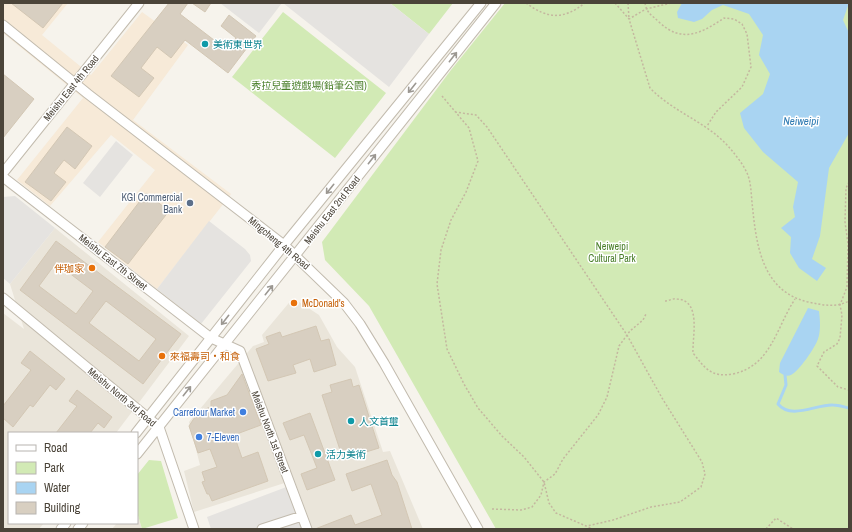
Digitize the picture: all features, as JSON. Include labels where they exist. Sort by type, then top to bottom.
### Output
[{"type":"street","name":"Meishu East 4th Road","points":[[3,173],[139,3]]},
{"type":"street","name":"Meishu East 2nd Road","points":[[137,432],[284,245],[481,3]]},
{"type":"street","name":"Meishu East 2nd Road","points":[[138,453],[496,3]]},
{"type":"street","name":"Mingcheng 4th Road","points":[[3,25],[75,84],[284,245],[344,303],[360,324],[478,529]]},
{"type":"street","name":"Meishu East 7th Street","points":[[3,177],[211,338],[225,343]]},
{"type":"street","name":"Meishu North 3rd Road","points":[[3,298],[159,427],[194,529]]},
{"type":"street","name":"Meishu North 1st Street","points":[[225,343],[240,351],[307,529]]},
{"type":"street","points":[[262,529],[302,516]]},
{"type":"path","points":[[526,3],[536,10],[550,15],[562,16],[585,3]]},
{"type":"path","points":[[614,3],[629,19]]},
{"type":"path","points":[[628,3],[629,19],[650,88],[657,95],[707,126],[729,148],[747,173],[751,188],[756,240],[761,260],[771,278],[795,299],[822,305],[840,305],[849,301]]},
{"type":"path","points":[[645,3],[649,15],[667,30],[675,34],[690,35],[706,30],[724,18],[734,19],[742,24],[747,34],[750,67],[746,79],[742,87],[716,112],[707,126]]},
{"type":"path","points":[[629,19],[646,9],[671,3]]},
{"type":"path","points":[[442,96],[469,128],[478,161],[466,192],[451,220],[441,250],[437,284],[447,348],[464,384],[478,408],[502,436],[524,457],[544,482],[549,503],[556,513],[593,529]]},
{"type":"path","points":[[455,112],[476,115],[487,127],[627,335],[662,398],[702,462],[705,474],[701,487],[680,502],[651,507],[613,520],[587,526]]},
{"type":"path","points":[[849,182],[846,188],[845,222],[848,244],[847,287],[840,305],[842,322],[840,338],[837,344],[824,352],[817,366],[838,387],[849,390]]},
{"type":"path","points":[[665,301],[677,298],[688,304],[694,314],[695,321],[692,353],[707,371],[721,375],[747,371],[758,363],[771,345],[795,299]]},
{"type":"path","points":[[492,510],[521,510],[532,507],[541,495],[544,482],[555,474],[563,459],[598,415],[607,397],[619,346],[627,335],[643,320],[646,314]]},
{"type":"path","points":[[766,529],[776,518],[793,529]]},
{"type":"shaded area","points":[[3,3],[68,3],[42,35],[91,75],[142,12],[188,45],[133,120],[231,194],[157,289],[98,242],[155,170],[111,135],[50,206],[17,180],[83,98],[3,33]]},
{"type":"shaded area","points":[[220,3],[282,3],[259,33]]},
{"type":"shaded area","points":[[283,3],[390,3],[429,34],[389,87]]},
{"type":"shaded area","points":[[116,141],[133,155],[100,197],[83,183]]},
{"type":"shaded area","points":[[15,196],[55,228],[10,284],[3,278],[3,197]]},
{"type":"shaded area","points":[[209,221],[245,249],[250,255],[251,261],[201,324],[157,289]]},
{"type":"shaded area","points":[[55,228],[189,336],[117,432],[8,432],[8,524],[43,524],[39,529],[3,529],[3,313],[24,329],[10,284]]},
{"type":"shaded area","points":[[293,298],[319,315],[337,347],[355,367],[383,452],[390,451],[423,529],[313,529],[294,480],[194,512],[184,471],[200,465],[189,422],[253,346],[264,342],[262,335]]},
{"type":"shaded area","points":[[289,486],[303,529],[211,529],[207,517]]},
{"type":"shaded area","points":[[138,515],[142,529],[112,529],[116,524],[138,524]]},
{"type":"green space","points":[[390,3],[453,3],[429,34]]},
{"type":"green space","name":"Neiweipi Cultural Park","points":[[505,3],[849,3],[849,529],[496,529],[369,306],[325,260],[322,242],[451,70]]},
{"type":"green space","name":"秀拉兒童遊戲場(鉛筆公園)","points":[[283,12],[386,93],[335,158],[232,77]]},
{"type":"green space","points":[[149,460],[161,461],[178,518],[142,529],[138,515],[138,474]]},
{"type":"water","name":"Neiweipi","points":[[682,3],[849,3],[843,20],[849,33],[849,133],[829,168],[820,236],[812,259],[826,268],[817,281],[799,268],[790,253],[791,237],[781,228],[795,217],[793,207],[798,182],[763,152],[744,128],[740,113],[763,94],[770,74],[759,55],[763,35],[749,14],[723,5],[712,10],[702,19],[694,22],[678,18],[677,12]]},
{"type":"water","points":[[808,308],[819,311],[820,328],[818,339],[798,369],[791,375],[784,375],[779,372],[780,363]]},
{"type":"building","points":[[11,3],[63,3],[43,28]]},
{"type":"building","points":[[169,3],[188,3],[180,14],[227,50],[236,38],[221,26],[229,15],[256,36],[228,73],[185,40],[171,58],[157,47],[141,68],[154,78],[139,97],[111,76]]},
{"type":"building","name":"美術東世界","points":[[192,3],[211,3],[205,12]]},
{"type":"building","points":[[3,74],[34,99],[3,138]]},
{"type":"building","points":[[67,127],[92,146],[75,169],[64,160],[54,173],[66,182],[51,201],[25,182]]},
{"type":"building","points":[[146,193],[169,211],[128,264],[105,247]]},
{"type":"building","points":[[56,241],[181,334],[143,384],[20,290]],"holes":[[[56,263],[93,291],[76,314],[39,286]],[[106,301],[156,339],[139,361],[89,323]]]},
{"type":"building","points":[[316,326],[321,341],[329,339],[336,365],[314,372],[310,359],[293,365],[296,373],[268,381],[256,349],[269,344],[266,337],[280,332],[282,337]]},
{"type":"building","points":[[30,351],[65,379],[56,390],[50,385],[33,407],[30,405],[13,427],[3,418],[3,406],[31,370],[21,363]]},
{"type":"building","points":[[242,374],[261,425],[234,435],[242,458],[258,452],[268,481],[212,501],[202,482],[205,481],[202,472],[217,467],[210,449],[198,453],[189,426],[199,411],[211,407],[211,401],[227,395]]},
{"type":"building","name":"人文首璽","points":[[351,379],[353,387],[359,385],[379,448],[343,459],[322,395],[332,392],[330,385]]},
{"type":"building","points":[[77,390],[112,417],[104,428],[98,423],[91,432],[57,432],[77,406],[69,401]]},
{"type":"building","name":"活力美術","points":[[310,413],[335,480],[307,490],[301,474],[317,468],[304,435],[290,440],[283,423]]},
{"type":"building","points":[[387,460],[392,475],[397,482],[412,529],[315,529],[351,515],[355,525],[382,515],[371,484],[352,491],[346,474]]},
{"type":"waterway","points":[[785,375],[786,385],[778,404],[783,409],[797,411],[827,405],[849,408]]},
{"type":"place","name":"美術東世界","points":[[205,44]]},
{"type":"place","name":"KGI Commercial Bank","points":[[190,203]]},
{"type":"place","name":"伴珈家","points":[[92,268]]},
{"type":"place","name":"McDonald's","points":[[294,303]]},
{"type":"place","name":"來福壽司‧和食","points":[[162,356]]},
{"type":"place","name":"Carrefour Market","points":[[243,412]]},
{"type":"place","name":"人文首璽","points":[[351,421]]},
{"type":"place","name":"7-Eleven","points":[[199,437]]},
{"type":"place","name":"活力美術","points":[[318,454]]}]
